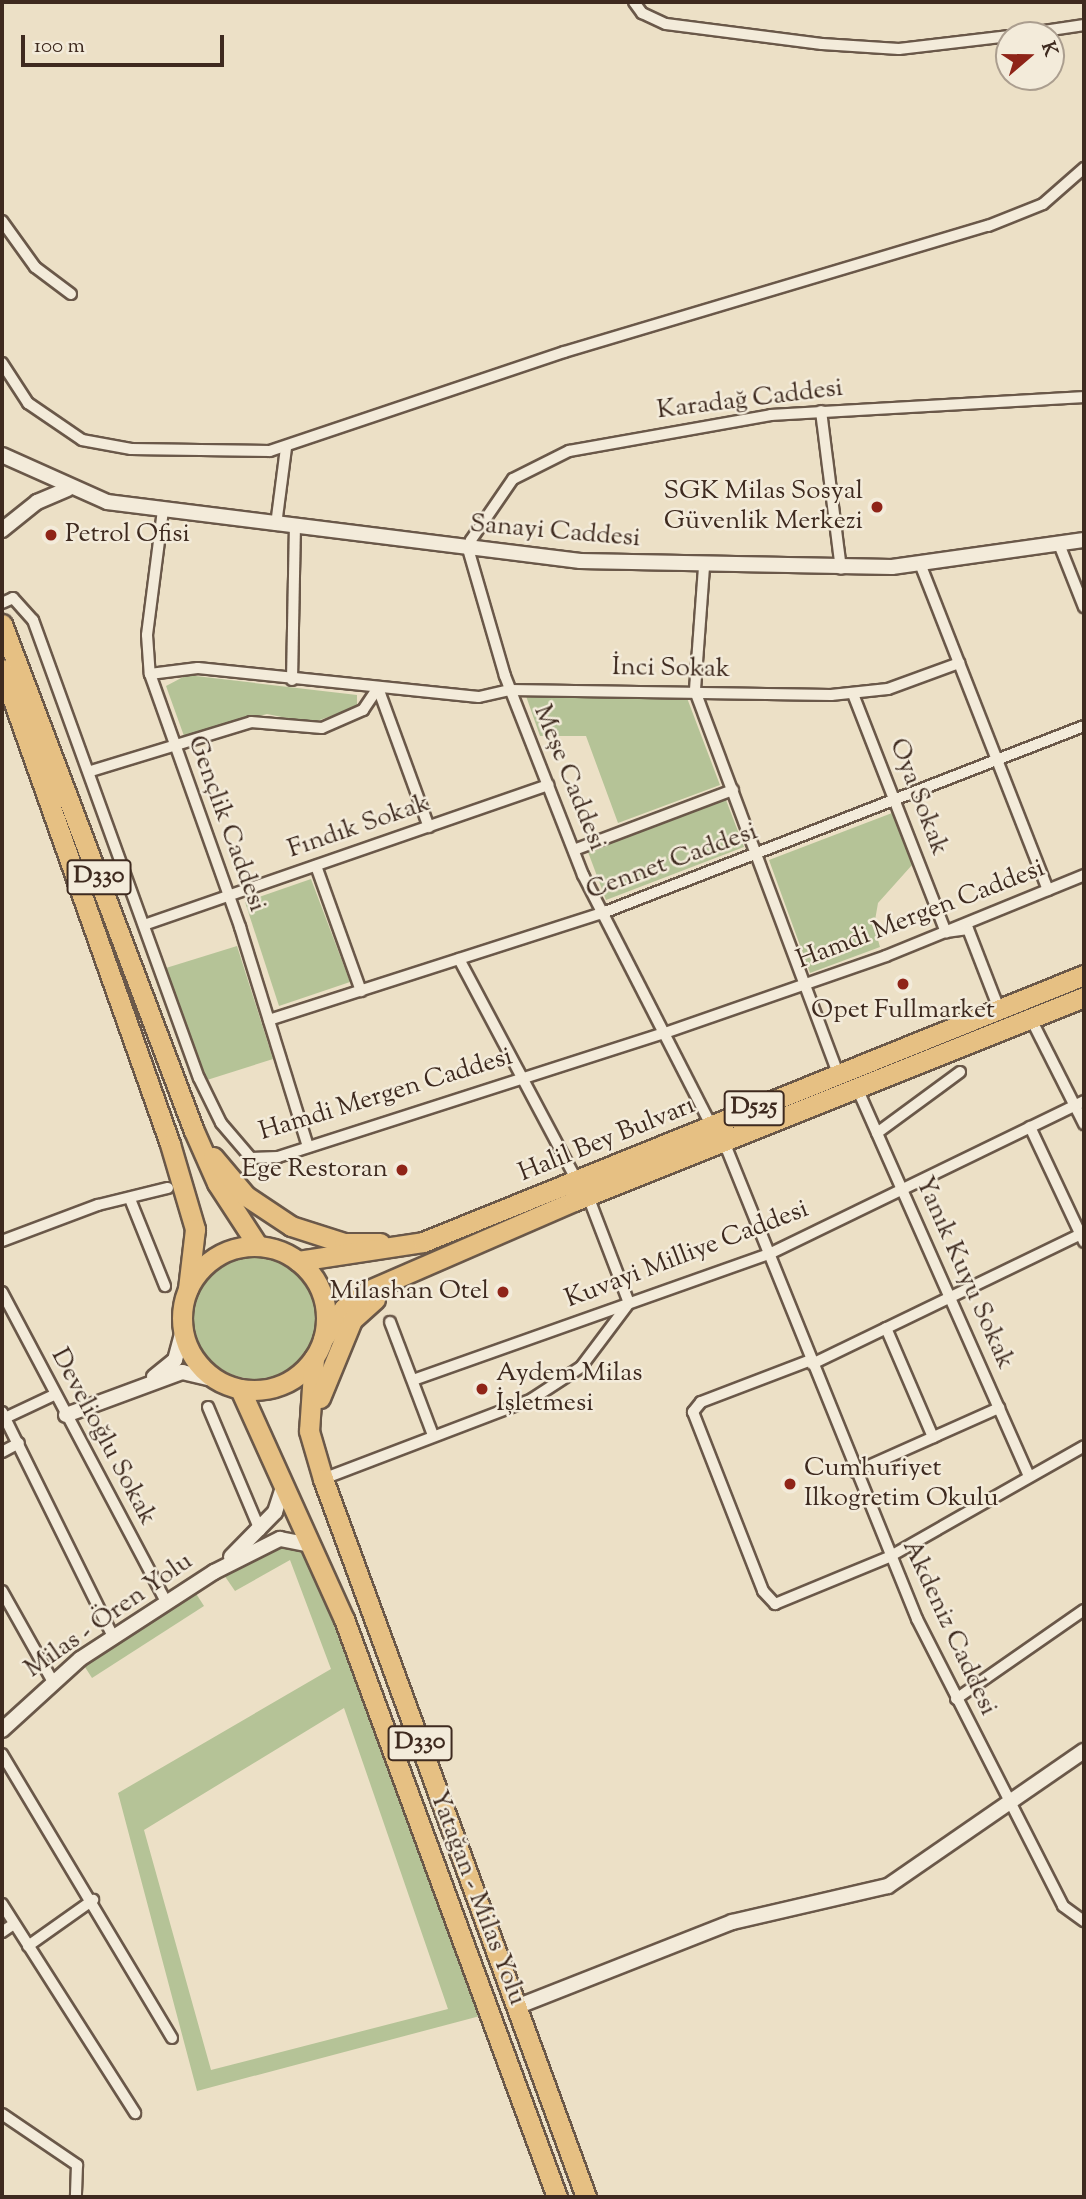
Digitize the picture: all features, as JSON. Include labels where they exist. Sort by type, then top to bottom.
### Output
[{"type":"highway","name":"D330","points":[[2,624],[194,1131]]},
{"type":"highway","name":"D330","points":[[2,669],[170,1144],[195,1229],[188,1289]]},
{"type":"highway","name":"Halil Bey Bulvarı","points":[[423,1242],[1084,975]]},
{"type":"highway","name":"Halil Bey Bulvarı","points":[[427,1266],[588,1195],[1084,998]]},
{"type":"highway","points":[[194,1131],[246,1196],[290,1226],[344,1243],[423,1242]]},
{"type":"highway","points":[[194,1131],[234,1213],[258,1246],[298,1261],[323,1296],[323,1339],[314,1359],[309,1431],[323,1479]]},
{"type":"highway","name":"D525","points":[[298,1261],[423,1242]]},
{"type":"highway","points":[[258,1246],[216,1257],[188,1289],[183,1331],[192,1356],[217,1380],[240,1389],[281,1385],[314,1359]]},
{"type":"highway","points":[[323,1479],[318,1411],[336,1350],[352,1320],[427,1266]]},
{"type":"highway","name":"D525","points":[[323,1339],[344,1308],[367,1291],[427,1266]]},
{"type":"highway","name":"Yatağan - Milas Yolu","points":[[240,1389],[313,1546],[557,2197]]},
{"type":"highway","name":"Yatağan - Milas Yolu","points":[[323,1479],[519,2006],[586,2197]]},
{"type":"street","points":[[634,2],[642,13],[666,24],[822,44],[899,50],[995,38]]},
{"type":"street","points":[[1065,28],[1084,25]]},
{"type":"street","points":[[2,363],[28,403],[82,440],[227,453],[286,448],[374,416],[988,226],[1043,204],[1084,168]]},
{"type":"street","points":[[2,221],[50,282],[71,294]]},
{"type":"street","name":"Karadağ Caddesi","points":[[468,549],[513,479],[541,460],[682,428],[821,411],[1084,397]]},
{"type":"street","points":[[821,411],[841,569]]},
{"type":"street","points":[[276,525],[286,448]]},
{"type":"street","name":"Sanayi Caddesi","points":[[2,455],[67,489],[163,510],[468,549],[704,567],[841,569],[921,566],[1084,540]]},
{"type":"street","points":[[2,530],[37,502],[67,489]]},
{"type":"street","name":"Gençlik Caddesi","points":[[163,510],[147,635],[150,674],[229,896],[308,1147]]},
{"type":"street","points":[[292,680],[295,528]]},
{"type":"street","points":[[1059,544],[1084,607]]},
{"type":"street","name":"Meşe Caddesi","points":[[468,549],[510,691],[600,914],[711,1125]]},
{"type":"street","points":[[921,566],[1048,890]]},
{"type":"street","points":[[704,567],[695,691],[838,1074]]},
{"type":"street","name":"Hamdi Mergen Caddesi","points":[[2,603],[13,598],[33,620],[91,771],[199,1078],[233,1141],[258,1159],[308,1147],[662,1034],[946,932],[1084,876]]},
{"type":"street","name":"İnci Sokak","points":[[150,674],[198,668],[479,698],[510,691],[853,694],[901,686],[959,663]]},
{"type":"street","points":[[91,771],[259,720],[322,728],[363,710],[378,688]]},
{"type":"street","points":[[378,688],[429,827]]},
{"type":"street","name":"Oya Sokak","points":[[853,694],[946,932]]},
{"type":"street","name":"Cennet Caddesi","points":[[269,1020],[600,914],[998,763],[1084,726]]},
{"type":"street","name":"Fındık Sokak","points":[[144,925],[548,785]]},
{"type":"street","points":[[574,850],[733,790]]},
{"type":"street","points":[[316,866],[361,991]]},
{"type":"street","points":[[946,932],[968,929],[999,1009]]},
{"type":"street","points":[[458,959],[576,1179]]},
{"type":"street","points":[[1031,1019],[1079,1103],[1084,1124]]},
{"type":"street","points":[[877,1133],[960,1072]]},
{"type":"street","name":"Yanık Kuyu Sokak","points":[[857,1088],[1029,1476]]},
{"type":"street","name":"Kuvayi Milliye Caddesi","points":[[413,1380],[769,1254],[1079,1103]]},
{"type":"street","points":[[1030,1127],[1082,1238],[812,1362],[698,1405],[693,1418],[770,1601],[793,1601],[889,1557],[1084,1446]]},
{"type":"street","name":"Akdeniz Caddesi","points":[[724,1142],[889,1557],[956,1699],[1063,1906],[1084,1921]]},
{"type":"street","points":[[2,1241],[168,1188]]},
{"type":"street","points":[[323,1479],[563,1383],[629,1303],[588,1195]]},
{"type":"street","points":[[130,1199],[164,1286]]},
{"type":"street","name":"Develioğlu Sokak","points":[[2,1292],[54,1395],[166,1602]]},
{"type":"street","points":[[390,1322],[433,1435]]},
{"type":"street","points":[[886,1328],[933,1437]]},
{"type":"street","points":[[150,1380],[175,1360],[183,1331]]},
{"type":"street","points":[[65,1415],[150,1380],[182,1372],[217,1380]]},
{"type":"street","points":[[54,1395],[4,1415],[113,1637]]},
{"type":"street","points":[[208,1407],[260,1530]]},
{"type":"street","points":[[855,1472],[999,1408]]},
{"type":"street","points":[[2,1452],[19,1443]]},
{"type":"street","points":[[214,1572],[260,1530],[284,1485]]},
{"type":"street","points":[[214,1572],[280,1539],[313,1546]]},
{"type":"street","name":"Milas - Ören Yolu","points":[[4,1723],[52,1680],[214,1572]]},
{"type":"street","points":[[2,1591],[52,1680]]},
{"type":"street","points":[[956,1699],[1084,1610]]},
{"type":"street","points":[[519,2006],[732,1922],[888,1886],[1084,1751]]},
{"type":"street","points":[[2,1754],[93,1900],[172,2038]]},
{"type":"street","points":[[28,1945],[93,1900]]},
{"type":"street","points":[[2,1905],[135,2113]]},
{"type":"street","points":[[2,1932],[14,1924]]},
{"type":"street","points":[[2,2114],[77,2165],[76,2197]]},
{"type":"green space","points":[[187,675],[357,695],[357,707],[311,723],[267,714],[184,736],[166,686]]},
{"type":"green space","points":[[526,696],[687,698],[720,785],[618,823],[586,736],[540,736]]},
{"type":"green space","points":[[726,800],[744,847],[606,900],[588,852]]},
{"type":"green space","points":[[892,813],[912,865],[878,903],[874,926],[880,947],[810,973],[769,860]]},
{"type":"green space","points":[[311,879],[350,982],[279,1006],[245,902]]},
{"type":"green space","points":[[237,946],[273,1059],[207,1080],[166,968]]},
{"type":"green space","points":[[255,1255],[279,1260],[299,1273],[312,1293],[317,1317],[312,1341],[299,1361],[279,1374],[255,1379],[231,1374],[211,1361],[198,1341],[193,1317],[198,1293],[211,1273],[231,1260]]},
{"type":"green space","points":[[284,1542],[308,1549],[480,2016],[197,2091],[118,1793],[331,1669],[290,1560],[235,1591],[224,1575]],"holes":[[[344,1708],[448,2009],[211,2070],[144,1830]]]},
{"type":"green space","points":[[195,1592],[204,1606],[92,1678],[83,1664]]},
{"type":"place","name":"SGK Milas Sosyal Güvenlik Merkezi","points":[[877,507]]},
{"type":"place","name":"Petrol Ofisi","points":[[51,535]]},
{"type":"place","name":"Opet Fullmarket","points":[[903,984]]},
{"type":"place","name":"Ege Restoran","points":[[402,1170]]},
{"type":"place","name":"Milashan Otel","points":[[503,1292]]},
{"type":"place","name":"Aydem Milas İşletmesi","points":[[482,1389]]},
{"type":"place","name":"Cumhuriyet Ilkogretim Okulu","points":[[790,1484]]}]
